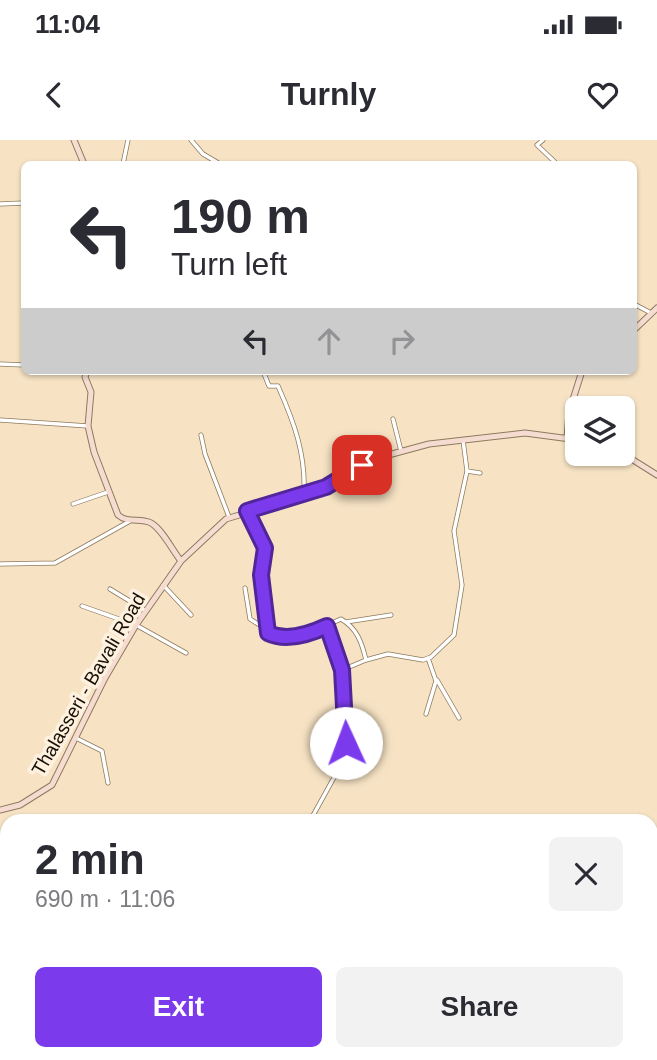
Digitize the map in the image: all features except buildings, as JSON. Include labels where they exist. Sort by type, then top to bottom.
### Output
[{"type":"main road","points":[[74,140],[83,161]]},
{"type":"main road","points":[[637,327],[657,308]]},
{"type":"main road","points":[[86,375],[91,392],[88,426],[93,452],[118,515],[131,521],[148,521],[155,526],[181,561]]},
{"type":"main road","points":[[574,396],[581,375]]},
{"type":"main road","name":"Thalasseri - Bavali Road","points":[[0,810],[20,805],[52,785],[136,625],[181,561],[209,531],[229,517],[326,487],[362,465],[401,452],[463,438],[525,433],[565,438]]},
{"type":"main road","points":[[635,461],[657,475]]},
{"type":"street","points":[[124,161],[128,140]]},
{"type":"street","points":[[191,140],[203,154],[215,161]]},
{"type":"street","points":[[543,140],[537,145],[539,150],[553,161]]},
{"type":"street","points":[[0,204],[21,203]]},
{"type":"street","points":[[637,306],[651,313]]},
{"type":"street","points":[[0,364],[21,365]]},
{"type":"street","points":[[265,375],[269,386],[278,386],[299,438],[303,453],[304,495]]},
{"type":"street","points":[[393,419],[401,452]]},
{"type":"street","points":[[0,420],[88,426]]},
{"type":"street","points":[[201,435],[205,454],[229,517]]},
{"type":"street","points":[[342,670],[388,654],[428,658],[454,635],[458,622],[462,576],[454,531],[467,471],[463,438]]},
{"type":"street","points":[[467,471],[481,474]]},
{"type":"street","points":[[73,504],[108,492]]},
{"type":"street","points":[[247,511],[265,548],[261,575],[268,633]]},
{"type":"street","points":[[0,564],[55,563],[131,521]]},
{"type":"street","points":[[163,585],[191,615]]},
{"type":"street","points":[[246,588],[250,619],[268,633],[279,637],[296,636],[327,626],[335,620],[346,622],[391,615]]},
{"type":"street","points":[[110,589],[146,611]]},
{"type":"street","points":[[82,606],[136,625],[186,653]]},
{"type":"street","points":[[346,622],[362,642],[366,660]]},
{"type":"street","points":[[314,814],[342,763],[346,743],[342,670],[327,626]]},
{"type":"street","points":[[428,658],[459,718]]},
{"type":"street","points":[[426,714],[435,692],[436,678]]},
{"type":"street","points":[[75,738],[102,751],[108,783]]},
{"type":"route","points":[[346,743],[342,670],[327,626],[296,636],[279,637],[268,633],[261,575],[265,548],[247,511],[309,494],[362,465]]}]
